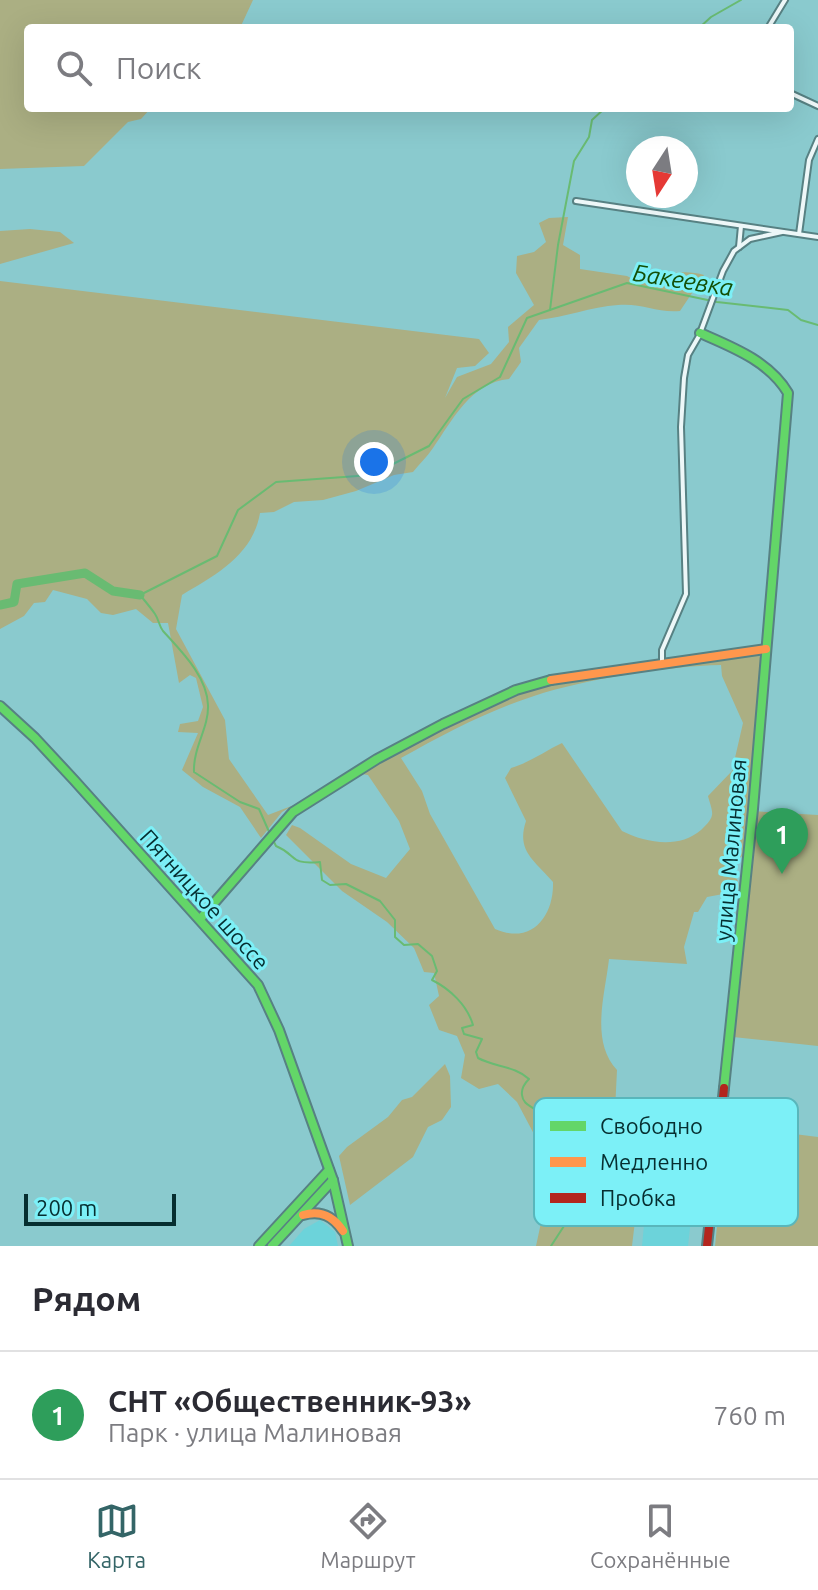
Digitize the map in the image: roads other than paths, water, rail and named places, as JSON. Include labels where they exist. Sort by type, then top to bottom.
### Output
[{"type":"street","points":[[770,24],[785,0]]},
{"type":"street","points":[[794,95],[818,106]]},
{"type":"street","points":[[799,235],[809,160],[818,139]]},
{"type":"street","points":[[576,201],[818,237]]},
{"type":"street","points":[[739,247],[741,226]]},
{"type":"street","points":[[662,664],[662,650],[686,594],[681,427],[688,355],[700,333],[723,271],[739,247],[758,236],[782,232]]},
{"type":"street","name":"улица Малиновая","points":[[700,333],[733,348],[765,368],[784,383],[788,393],[751,825],[722,1098]]},
{"type":"street","points":[[201,918],[293,812],[377,759],[443,724],[516,690],[572,677],[766,649]]},
{"type":"street","name":"Пятницкое шоссе","points":[[0,706],[46,750],[251,975],[279,1030],[333,1180],[347,1243]]},
{"type":"street","points":[[259,1246],[329,1170]]},
{"type":"street","points":[[272,1246],[333,1180]]},
{"type":"street","points":[[298,1218],[318,1212],[327,1215],[340,1225],[347,1243]]},
{"type":"street","name":"улица Малиновая","points":[[707,1246],[709,1226]]},
{"type":"waterway","points":[[703,24],[741,0]]},
{"type":"waterway","points":[[550,310],[558,245],[574,161],[589,137],[592,120],[601,112]]},
{"type":"waterway","name":"Бакеевка","points":[[270,834],[259,809],[240,802],[194,772],[208,713],[207,694],[192,665],[163,631],[155,614],[140,595],[217,556],[238,510],[276,482],[371,475],[429,446],[463,399],[500,377],[527,318],[627,283],[717,302],[788,310],[801,320],[818,325]]},
{"type":"waterway","points":[[0,605],[14,602],[17,584],[85,573],[113,591],[140,595]]},
{"type":"waterway","points":[[273,840],[276,846],[298,861],[320,862],[322,880],[330,885],[346,884],[380,901],[395,920],[395,937],[404,945],[418,944],[432,956],[437,971],[432,980],[451,993],[467,1011],[473,1025],[462,1028],[464,1034],[482,1039],[476,1052],[478,1058],[529,1079],[522,1092],[526,1103],[534,1109]]},
{"type":"waterway","points":[[551,1246],[564,1226]]},
{"type":"place","name":"СНТ «Общественник-93»","points":[[782,874]]}]
